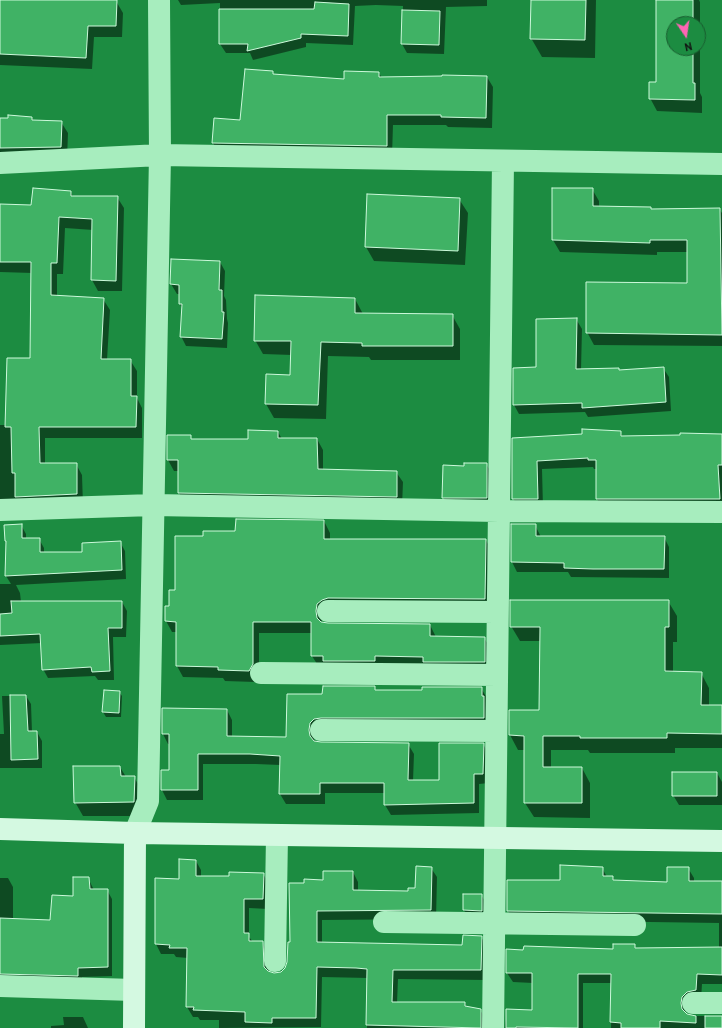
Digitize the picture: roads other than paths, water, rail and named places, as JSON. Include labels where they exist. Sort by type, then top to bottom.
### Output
[{"type":"street","points":[[134,1028],[135,833],[148,800],[160,155],[159,0]]},
{"type":"street","points":[[0,163],[160,155],[722,164]]},
{"type":"street","points":[[493,1028],[503,161]]},
{"type":"street","points":[[0,510],[154,505],[499,511],[722,512]]},
{"type":"street","points":[[328,611],[497,612]]},
{"type":"street","points":[[261,673],[497,675]]},
{"type":"street","points":[[321,730],[496,731]]},
{"type":"street","points":[[0,829],[277,836],[722,841]]},
{"type":"street","points":[[275,960],[277,836]]},
{"type":"street","points":[[384,922],[635,926]]},
{"type":"street","points":[[0,986],[134,990]]},
{"type":"street","points":[[693,1003],[722,1003]]}]
